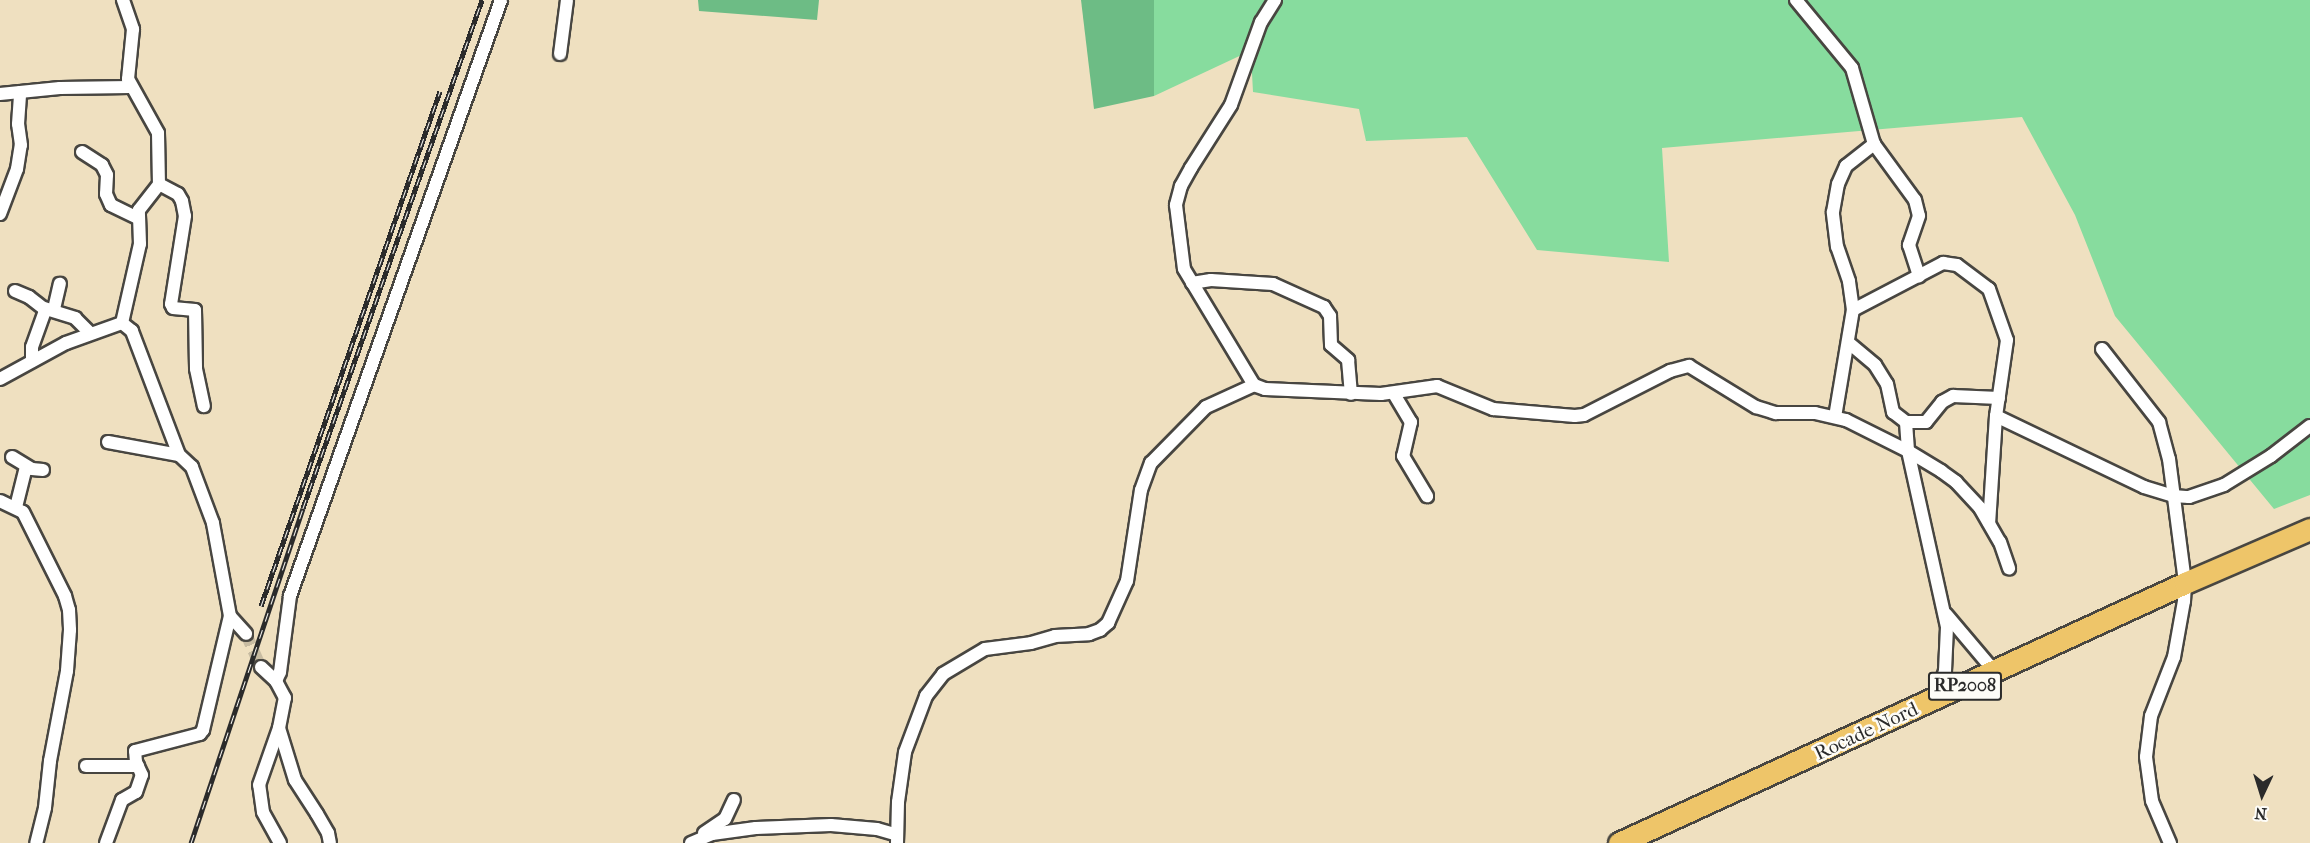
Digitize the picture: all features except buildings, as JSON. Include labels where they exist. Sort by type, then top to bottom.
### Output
[{"type":"highway","name":"Rocade Nord","points":[[1619,843],[2185,583],[2310,529]]},
{"type":"street","points":[[122,323],[140,244],[138,218],[142,202],[159,184],[158,133],[130,87],[129,57],[133,29],[123,0]]},
{"type":"street","points":[[276,681],[280,672],[290,596],[296,575],[501,0]]},
{"type":"street","points":[[560,54],[567,0]]},
{"type":"street","points":[[1275,0],[1261,22],[1231,105],[1191,168],[1178,195],[1176,205],[1184,269],[1254,385],[1265,389],[1351,394],[1394,394],[1437,386],[1493,409],[1575,417],[1670,371],[1689,366],[1745,401],[1767,411],[1835,417],[1856,424],[1908,451],[1956,482],[1980,508],[2009,568]]},
{"type":"street","points":[[1796,0],[1852,68],[1874,144],[1917,205],[1918,221],[1909,245],[1919,276]]},
{"type":"street","points":[[0,94],[60,88],[130,87]]},
{"type":"street","points":[[0,214],[17,169],[21,145],[18,124],[20,93]]},
{"type":"street","points":[[1835,417],[1853,310],[1849,281],[1837,247],[1833,212],[1838,184],[1846,166],[1874,144]]},
{"type":"street","points":[[82,152],[102,165],[107,175],[106,194],[111,205],[138,218]]},
{"type":"street","points":[[159,184],[178,194],[182,201],[185,216],[171,304],[173,308],[195,310],[196,369],[204,406]]},
{"type":"street","points":[[1853,310],[1939,265],[1952,263],[1989,289],[2007,340],[1996,417],[1989,524]]},
{"type":"street","points":[[1192,283],[1211,280],[1273,284],[1324,307],[1330,316],[1329,341],[1348,360],[1351,394]]},
{"type":"street","points":[[32,361],[32,347],[60,284]]},
{"type":"street","points":[[15,291],[80,321],[90,333]]},
{"type":"street","points":[[0,379],[90,333],[122,323]]},
{"type":"street","points":[[106,843],[122,800],[136,792],[142,775],[135,751],[200,734],[203,730],[230,616],[213,523],[192,467],[179,455],[132,331],[122,323]]},
{"type":"street","points":[[1849,343],[1875,365],[1887,384],[1893,412],[1906,422],[1916,424],[1926,422],[1942,402],[1953,396],[1999,398]]},
{"type":"street","points":[[2102,349],[2159,422],[2169,459],[2185,583],[2179,639],[2151,716],[2146,743],[2146,772],[2152,801],[2170,843]]},
{"type":"street","points":[[694,842],[712,834],[756,828],[831,825],[877,829],[896,839],[905,752],[916,718],[943,674],[985,649],[1032,643],[1055,636],[1089,634],[1100,630],[1108,623],[1127,582],[1141,490],[1151,463],[1206,407],[1254,385]]},
{"type":"street","points":[[1394,394],[1411,422],[1403,456],[1427,496]]},
{"type":"street","points":[[1996,417],[2144,487],[2173,496],[2207,493],[2224,486],[2271,456],[2310,426]]},
{"type":"street","points":[[1906,422],[1908,451],[1945,613],[1947,656],[1935,699]]},
{"type":"street","points":[[108,442],[179,455]]},
{"type":"street","points":[[12,457],[26,467],[43,470]]},
{"type":"street","points":[[16,507],[26,467]]},
{"type":"street","points":[[0,501],[23,512],[30,523],[65,596],[70,630],[67,671],[50,761],[45,808],[36,843]]},
{"type":"street","points":[[1945,613],[1995,672]]},
{"type":"street","points":[[230,616],[246,634]]},
{"type":"street","points":[[261,667],[276,681],[285,698],[279,728],[265,764],[259,792],[263,812],[280,843]]},
{"type":"street","points":[[279,728],[295,780],[318,814],[330,843]]},
{"type":"street","points":[[86,766],[138,766]]},
{"type":"street","points":[[694,842],[725,819],[734,800]]},
{"type":"green space","points":[[698,0],[819,0],[817,20],[699,11]]},
{"type":"green space","points":[[1081,0],[1154,0],[1154,96],[1094,109]]},
{"type":"green space","points":[[1154,0],[1275,0],[1248,52],[1154,96]]},
{"type":"green space","points":[[1280,0],[2310,0],[2310,495],[2274,509],[2115,316],[2075,215],[2022,117],[1662,148],[1669,262],[1537,250],[1467,137],[1366,141],[1359,109],[1253,92],[1251,55]]},
{"type":"tunnel","points":[[246,634],[261,667]]},
{"type":"railway","points":[[191,843],[303,508],[482,0]]},
{"type":"railway","points":[[261,606],[440,91]]}]
